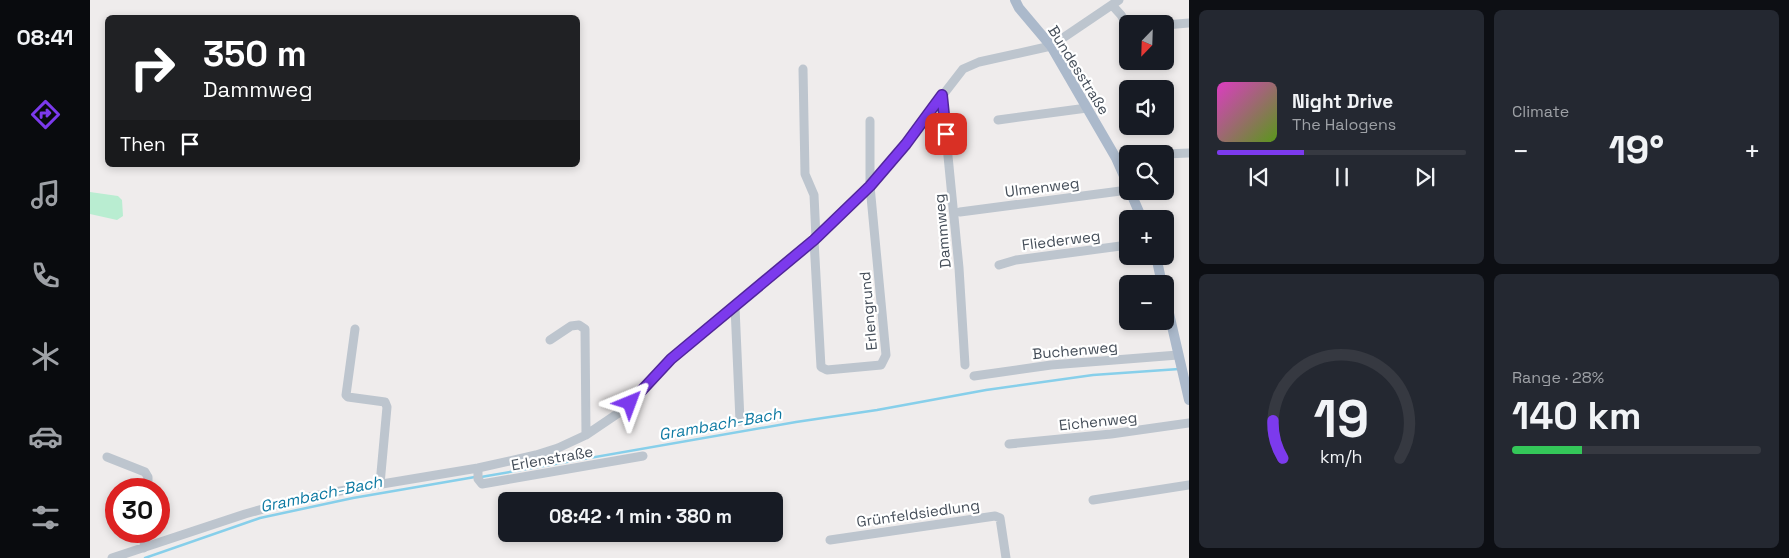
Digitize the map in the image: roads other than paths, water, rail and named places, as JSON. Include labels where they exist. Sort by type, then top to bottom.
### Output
[{"type":"main road","name":"Bundesstraße","points":[[1015,0],[1019,8],[1051,46],[1119,165]]},
{"type":"main road","points":[[1173,330],[1188,395]]},
{"type":"street","name":"Erlenstraße","points":[[112,558],[245,514],[288,502],[380,484],[478,473],[558,448],[586,434],[620,412],[671,359],[815,239],[870,186],[906,144],[960,72],[973,64],[1051,46],[1115,2]]},
{"type":"street","points":[[1115,2],[1121,15]]},
{"type":"street","points":[[1174,24],[1189,23]]},
{"type":"street","points":[[803,69],[805,174],[814,195],[815,239]]},
{"type":"street","name":"Dammweg","points":[[942,95],[958,258],[965,365]]},
{"type":"street","points":[[998,120],[1087,108]]},
{"type":"street","points":[[870,121],[870,186]]},
{"type":"street","points":[[1174,153],[1189,152]]},
{"type":"street","name":"Erlengrund","points":[[815,239],[821,367],[827,370],[881,365],[886,355],[870,186]]},
{"type":"street","name":"Ulmenweg","points":[[960,212],[1119,192]]},
{"type":"street","name":"Fliederweg","points":[[999,265],[1016,260],[1119,246]]},
{"type":"street","points":[[735,307],[740,421]]},
{"type":"street","name":"Erlenstraße","points":[[550,340],[571,326],[579,325],[585,329],[586,434]]},
{"type":"street","points":[[355,329],[346,394],[348,397],[385,402],[387,404],[380,484]]},
{"type":"street","name":"Buchenweg","points":[[974,376],[1051,365],[1179,358]]},
{"type":"street","name":"Eichenweg","points":[[1009,444],[1111,434],[1189,423]]},
{"type":"street","name":"Erlenstraße","points":[[478,473],[482,484],[643,456]]},
{"type":"street","points":[[107,457],[145,472],[148,478]]},
{"type":"street","points":[[1093,500],[1189,484]]},
{"type":"street","name":"Grünfeldsiedlung","points":[[830,540],[995,516],[1000,518],[1002,525],[1006,558]]},
{"type":"street","points":[[144,543],[144,548]]},
{"type":"waterway","name":"Grambach-Bach","points":[[481,477],[986,390],[1093,375],[1179,369]]},
{"type":"waterway","name":"Grambach-Bach","points":[[145,558],[260,518],[353,498],[475,477]]}]
